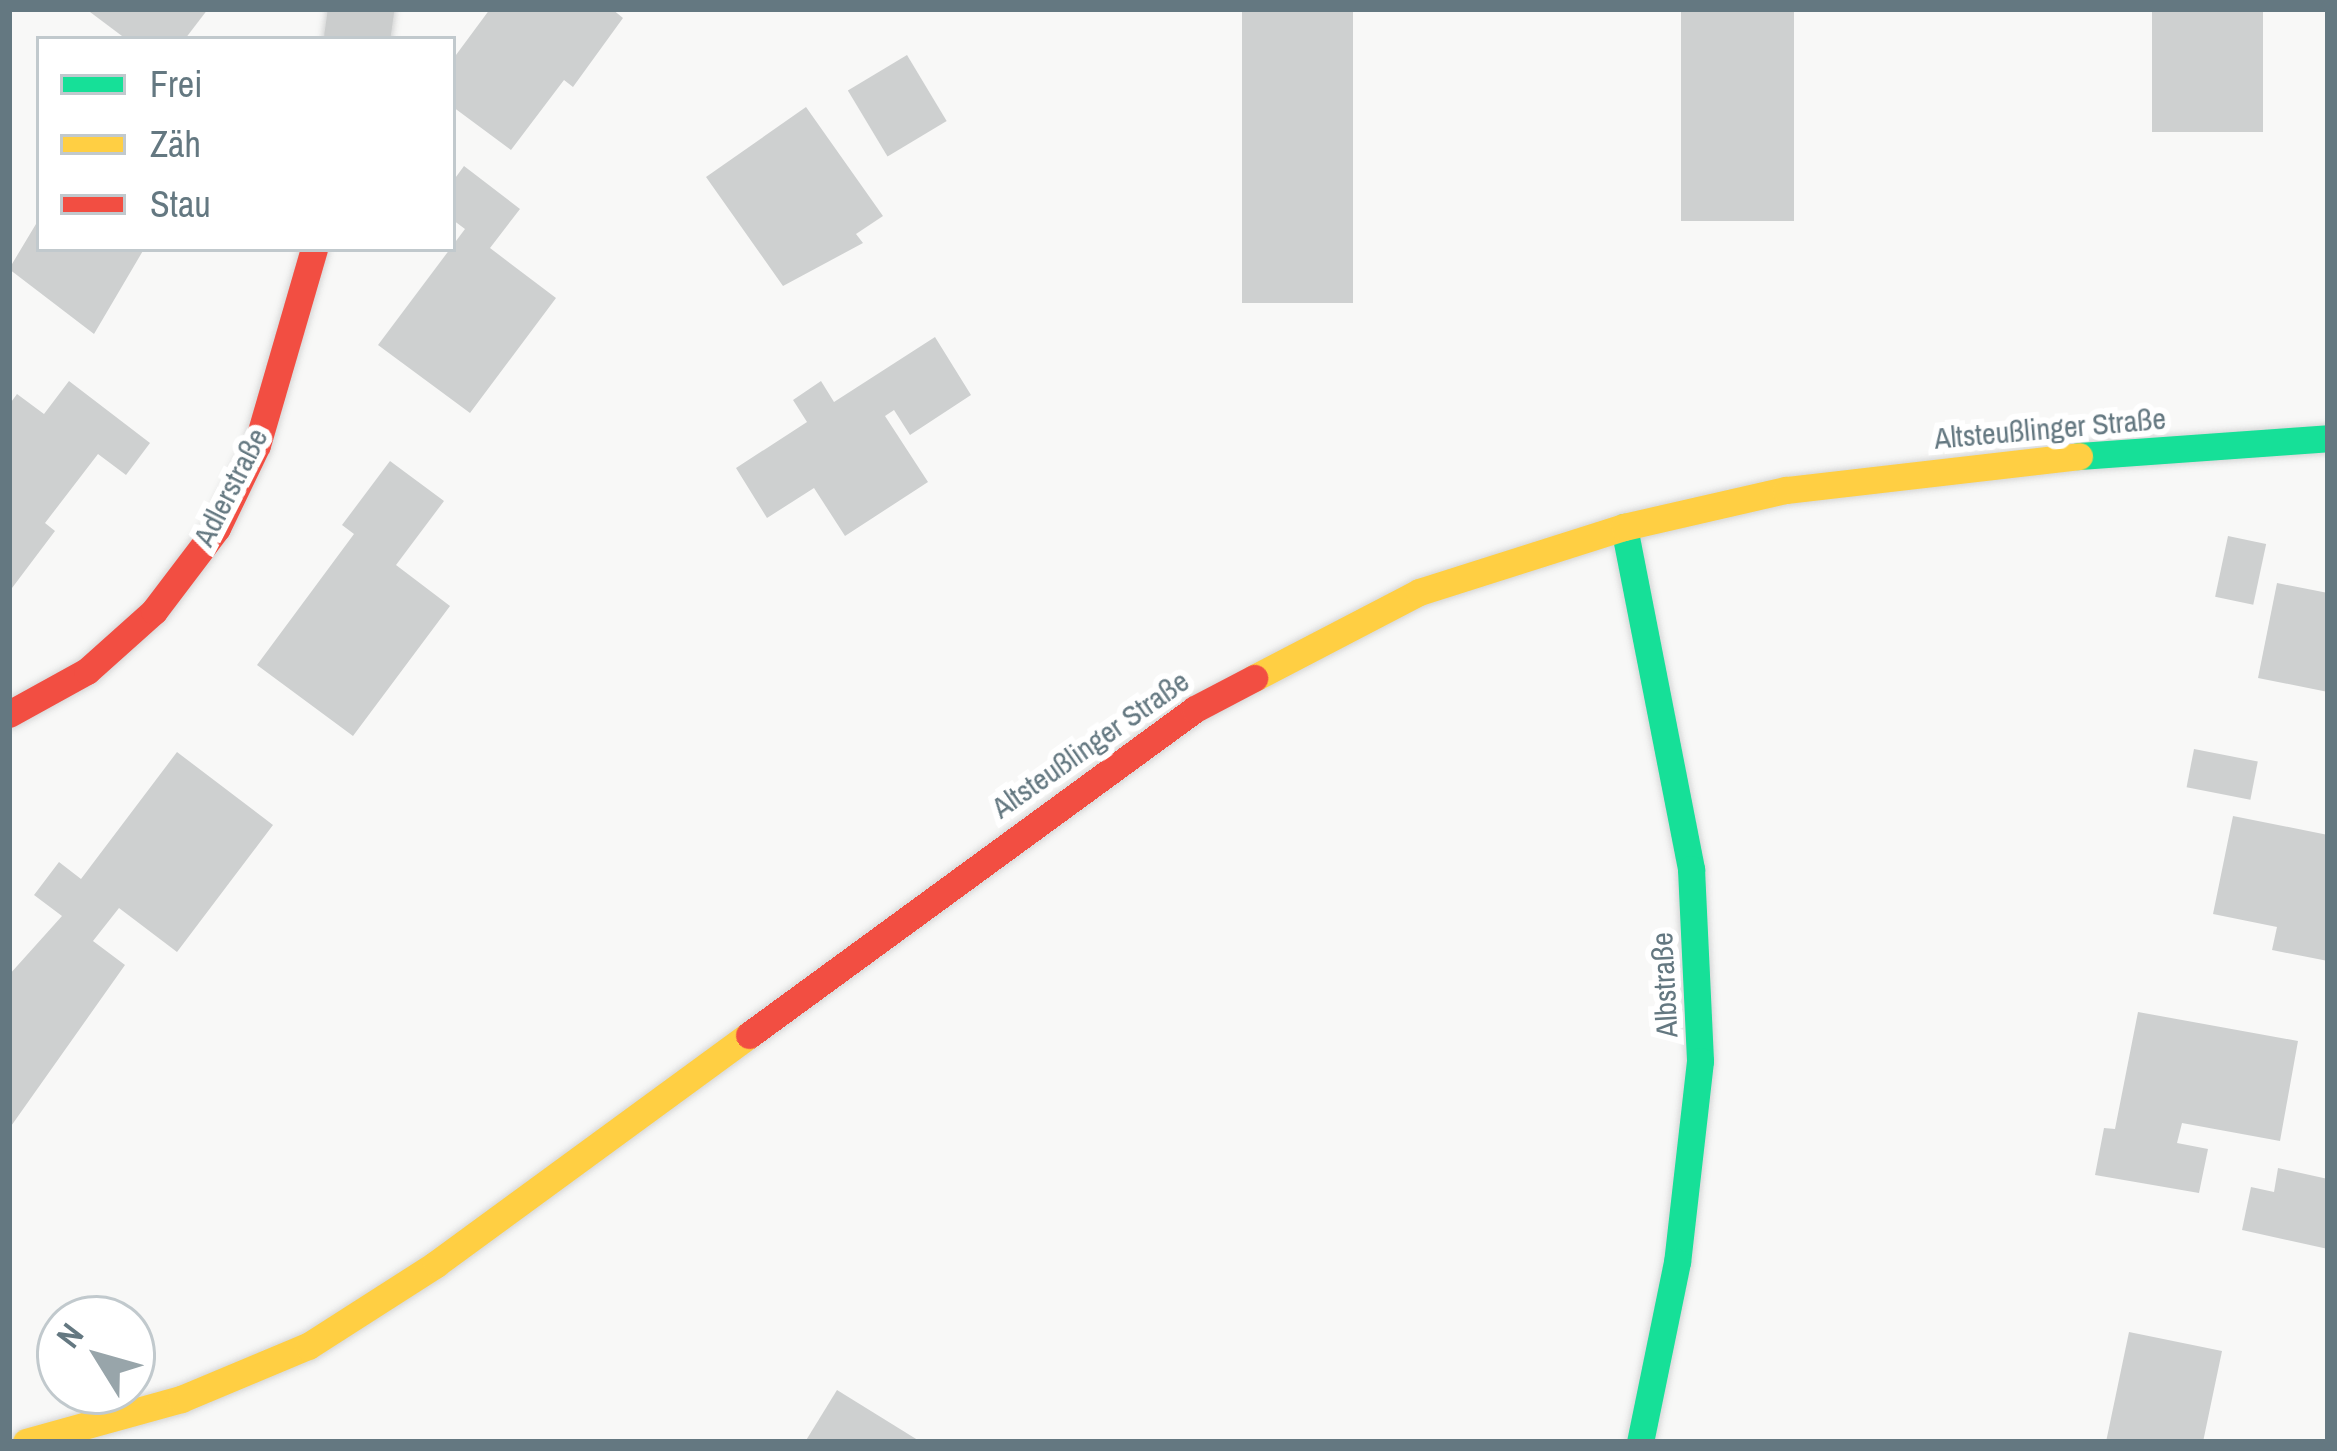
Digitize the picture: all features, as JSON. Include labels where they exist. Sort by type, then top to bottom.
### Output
[{"type":"street","name":"Adlerstraße","points":[[9,714],[87,671],[154,611],[217,528],[257,445],[313,252]]},
{"type":"street","name":"Altsteußlinger Straße","points":[[26,1442],[181,1399],[308,1346],[436,1264],[1195,709],[1419,592],[1624,527],[1786,490],[1964,466],[2328,438]]},
{"type":"street","name":"Albstraße","points":[[1624,527],[1691,869],[1700,1061],[1677,1262],[1640,1442]]},
{"type":"building","points":[[86,9],[208,9],[187,36],[122,36]]},
{"type":"building","points":[[490,9],[612,9],[623,18],[573,87],[564,80],[511,150],[456,109],[456,55]]},
{"type":"building","points":[[1242,9],[1353,9],[1353,303],[1242,303]]},
{"type":"building","points":[[1681,9],[1794,9],[1794,221],[1681,221]]},
{"type":"building","points":[[2152,9],[2263,9],[2263,132],[2152,132]]},
{"type":"building","points":[[907,55],[947,121],[888,157],[848,91]]},
{"type":"building","points":[[806,107],[883,216],[856,234],[863,243],[783,286],[706,177]]},
{"type":"building","points":[[464,166],[520,209],[490,248],[556,298],[470,413],[378,345],[448,252],[456,252],[456,241],[465,229],[456,222],[456,177]]},
{"type":"building","points":[[36,224],[36,252],[142,252],[94,334],[9,269]]},
{"type":"building","points":[[935,337],[971,395],[910,435],[894,410],[885,416],[928,482],[845,536],[814,488],[767,518],[736,468],[807,422],[793,400],[821,381],[834,402]]},
{"type":"building","points":[[69,381],[150,443],[126,475],[98,454],[45,523],[55,531],[9,592],[9,405],[17,394],[44,414]]},
{"type":"building","points":[[390,461],[444,501],[396,565],[450,606],[353,736],[257,665],[354,534],[342,525]]},
{"type":"building","points":[[2228,536],[2266,544],[2253,605],[2215,597]]},
{"type":"building","points":[[2277,583],[2328,593],[2328,692],[2258,678]]},
{"type":"building","points":[[2194,749],[2258,761],[2250,800],[2187,787]]},
{"type":"building","points":[[177,752],[273,825],[177,952],[119,908],[93,941],[125,965],[9,1129],[9,975],[62,916],[34,895],[59,862],[81,879]]},
{"type":"building","points":[[2233,816],[2328,835],[2328,961],[2272,950],[2277,927],[2213,914]]},
{"type":"building","points":[[2138,1012],[2298,1041],[2280,1141],[2182,1123],[2177,1143],[2208,1149],[2199,1193],[2095,1175],[2104,1128],[2115,1129]]},
{"type":"building","points":[[2278,1168],[2328,1179],[2328,1249],[2242,1230],[2251,1187],[2274,1192]]},
{"type":"building","points":[[2129,1332],[2222,1351],[2203,1442],[2106,1442]]},
{"type":"building","points":[[837,1390],[921,1442],[805,1442]]},
{"type":"traffic: fast","points":[[2079,456],[2328,438]]},
{"type":"traffic: fast","points":[[1624,527],[1691,869],[1700,1061],[1677,1262],[1640,1442]]},
{"type":"traffic: slow","points":[[1254,678],[1419,592],[1624,527],[1786,490],[2079,456]]},
{"type":"traffic: slow","points":[[26,1442],[181,1399],[308,1346],[436,1264],[749,1035]]},
{"type":"traffic: jam","points":[[9,714],[87,671],[154,611],[217,528],[257,445],[313,252]]},
{"type":"traffic: jam","points":[[749,1035],[1195,709],[1254,678]]}]
